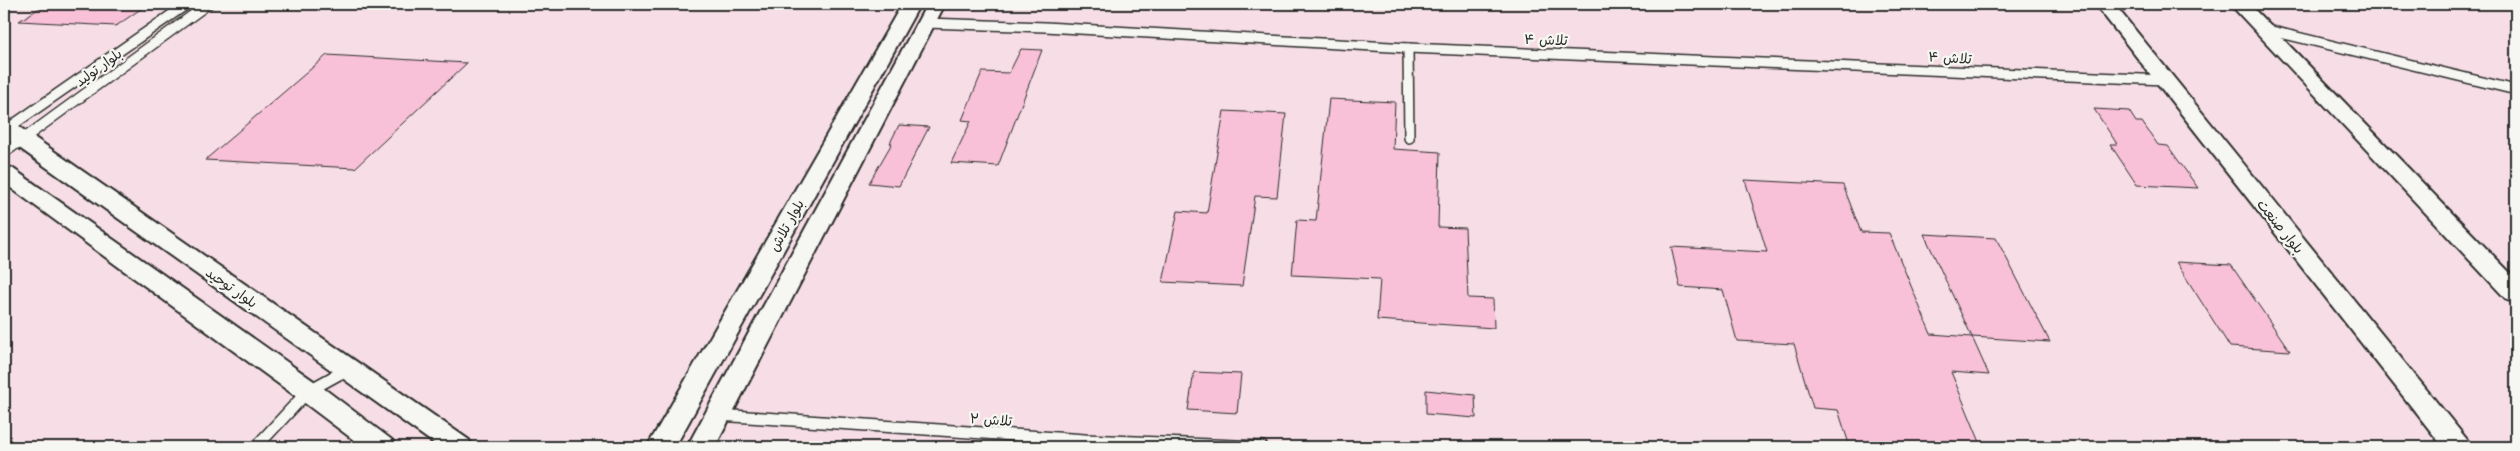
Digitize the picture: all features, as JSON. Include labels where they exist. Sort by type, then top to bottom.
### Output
[{"type":"street","name":"بلوار صنعت","points":[[2104,4],[2459,447]]},
{"type":"street","points":[[2240,4],[2516,294]]},
{"type":"street","points":[[906,13],[931,14]]},
{"type":"street","name":"بلوار تلاش","points":[[661,447],[906,13]]},
{"type":"street","name":"بلوار تلاش","points":[[701,447],[931,14]]},
{"type":"street","name":"بلوار توحید","points":[[8,136],[349,368],[459,447]]},
{"type":"street","points":[[4,173],[308,391],[382,447]]},
{"type":"lane","name":"بلوار تولید","points":[[8,136],[187,4]]},
{"type":"lane","name":"بلوار تولید","points":[[8,136],[208,4]]},
{"type":"lane","name":"تلاش ۴","points":[[931,14],[1045,28],[1408,48],[2165,80]]},
{"type":"lane","points":[[2264,29],[2516,90]]},
{"type":"lane","points":[[1408,48],[1409,138]]},
{"type":"lane","points":[[256,447],[308,391],[349,368]]},
{"type":"lane","name":"تلاش ۲","points":[[718,415],[1085,440],[1262,447]]},
{"type":"shaded area","points":[[4,4],[2516,4],[2516,447],[4,447]]},
{"type":"building","points":[[46,4],[148,4],[116,26],[19,21]]},
{"type":"building","points":[[1021,49],[1042,50],[998,166],[951,163],[971,121],[962,120],[982,72],[1009,73]]},
{"type":"building","points":[[327,55],[467,63],[355,168],[205,160]]},
{"type":"building","points":[[1329,99],[1395,102],[1393,149],[1440,152],[1438,227],[1465,228],[1468,298],[1493,299],[1494,328],[1377,320],[1380,279],[1292,275],[1297,220],[1316,221]]},
{"type":"building","points":[[2094,109],[2129,111],[2136,122],[2142,122],[2158,145],[2168,146],[2198,188],[2137,185],[2110,144],[2117,144]]},
{"type":"building","points":[[1224,111],[1286,114],[1277,197],[1255,196],[1242,286],[1163,282],[1178,211],[1207,213]]},
{"type":"building","points":[[899,125],[929,127],[899,186],[869,183],[892,143],[890,143]]},
{"type":"building","points":[[1745,180],[1843,185],[1861,232],[1889,233],[1931,334],[1972,337],[1989,375],[1951,372],[1982,447],[1850,447],[1838,410],[1813,408],[1794,344],[1737,341],[1723,290],[1680,287],[1671,247],[1767,252]]},
{"type":"building","points":[[1924,234],[1996,238],[2050,342],[1972,337]]},
{"type":"building","points":[[2176,262],[2231,265],[2290,351],[2230,347]]},
{"type":"building","points":[[1194,372],[1241,374],[1237,413],[1188,410]]},
{"type":"building","points":[[1426,390],[1475,395],[1476,418],[1426,414]]}]
